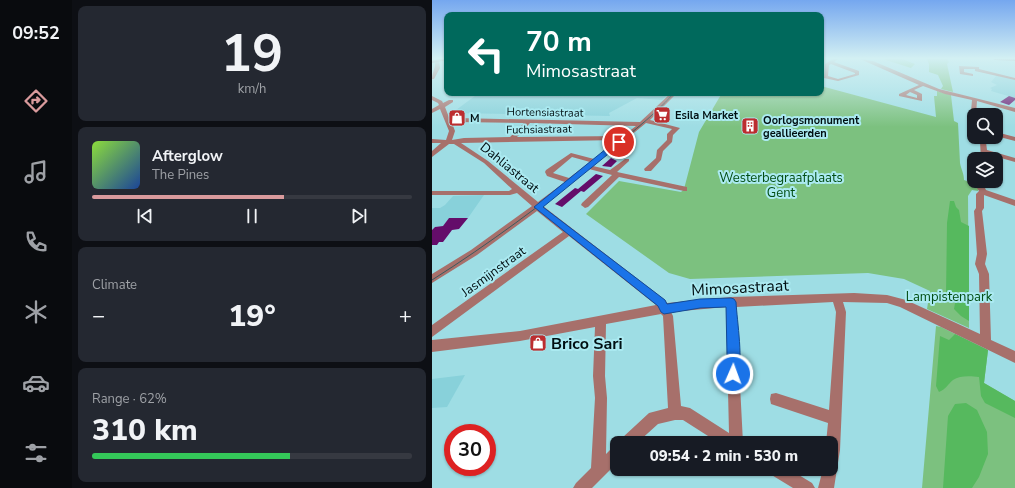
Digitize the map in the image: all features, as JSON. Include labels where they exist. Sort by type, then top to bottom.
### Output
[{"type":"street","points":[[919,82],[944,92],[1015,110]]},
{"type":"street","points":[[910,90],[924,84]]},
{"type":"street","points":[[432,279],[474,252],[538,207],[643,122],[671,96]]},
{"type":"street","points":[[432,98],[440,102],[452,130],[452,141],[432,155]]},
{"type":"street","points":[[974,108],[975,99]]},
{"type":"street","points":[[432,111],[451,101]]},
{"type":"street","name":"Hortensiastraat","points":[[449,122],[458,120],[528,122],[643,122],[677,128],[670,134],[670,140],[660,150],[659,158],[648,169]]},
{"type":"street","points":[[512,139],[528,122]]},
{"type":"street","points":[[1003,135],[1015,138]]},
{"type":"street","name":"Fuchsiastraat","points":[[432,141],[623,138]]},
{"type":"street","name":"Dahliastraat","points":[[452,141],[486,162],[569,232],[662,303],[664,309]]},
{"type":"street","points":[[983,144],[983,151],[1015,160]]},
{"type":"street","points":[[570,181],[550,174],[549,172],[571,155],[595,161]]},
{"type":"street","points":[[585,206],[627,160]]},
{"type":"street","points":[[588,167],[684,189]]},
{"type":"street","points":[[981,188],[983,192],[1015,203]]},
{"type":"street","points":[[432,193],[510,193],[518,189]]},
{"type":"street","points":[[983,192],[980,194],[980,208],[978,211],[982,242],[981,269],[984,274],[986,325],[985,342]]},
{"type":"street","name":"Jasmijnstraat","points":[[432,332],[569,232]]},
{"type":"street","name":"Mimosastraat","points":[[432,346],[520,336],[602,322],[664,309],[700,304],[863,297],[894,300],[1015,357]]},
{"type":"street","points":[[834,436],[841,312],[837,298]]},
{"type":"street","points":[[731,302],[736,436]]},
{"type":"street","points":[[664,309],[668,316],[675,413]]},
{"type":"street","points":[[598,472],[601,398],[599,376],[602,322]]},
{"type":"street","points":[[776,399],[835,419]]},
{"type":"street","points":[[635,436],[654,418],[675,413],[685,414],[721,436]]},
{"type":"street","points":[[581,488],[610,461]]},
{"type":"street","points":[[787,476],[807,488]]},
{"type":"street","points":[[826,488],[829,476]]},
{"type":"shaded area","points":[[991,82],[1015,82],[1015,98],[991,91],[992,89],[990,88],[997,85]]},
{"type":"shaded area","points":[[475,96],[666,96],[662,100],[637,98],[609,113],[610,116],[452,113]]},
{"type":"shaded area","points":[[484,195],[468,218],[449,218],[443,226],[435,227],[432,230],[432,208],[440,208],[453,196]]},
{"type":"shaded area","points":[[465,375],[447,407],[432,408],[432,379]]},
{"type":"green space","points":[[941,82],[951,82],[953,92],[941,89],[943,86]]},
{"type":"green space","name":"Westerbegraafplaats Gent","points":[[824,87],[936,117],[934,96],[937,96],[937,91],[951,95],[954,121],[958,123],[960,163],[964,180],[967,181],[967,188],[978,188],[978,191],[972,190],[968,196],[969,328],[927,309],[930,291],[904,279],[868,273],[690,279],[669,273],[586,214],[619,181],[681,192],[684,189],[699,132],[720,96],[824,96]]},
{"type":"green space","name":"Lampistenpark","points":[[950,201],[954,201],[959,210],[961,222],[969,226],[969,321],[954,309],[955,303],[946,296],[947,223]]},
{"type":"green space","points":[[936,326],[988,350],[984,383],[1015,401],[1015,488],[922,488]]},
{"type":"green space","points":[[955,334],[988,350],[984,383],[1015,401],[1015,418],[985,403],[981,396],[979,377],[966,376],[956,378],[939,392],[936,386],[940,336],[949,340]]},
{"type":"green space","points":[[966,403],[977,410],[987,432],[988,454],[979,477],[972,488],[943,488],[948,416],[955,404]]},
{"type":"building","points":[[1009,96],[1015,98],[1015,100],[1009,105],[1000,102]]},
{"type":"building","points":[[611,158],[617,161],[611,167],[602,166]]},
{"type":"building","points":[[596,174],[603,176],[584,192],[581,191],[562,207],[555,204],[575,188],[578,189]]},
{"type":"building","points":[[449,218],[468,218],[459,229],[452,230],[443,242],[439,242],[437,245],[432,245],[432,230],[435,227],[443,226]]},
{"type":"tram line","points":[[432,280],[516,223],[656,112],[671,96]]},
{"type":"place","name":"Esila Market","points":[[662,115]]},
{"type":"place","name":"M","points":[[457,118]]},
{"type":"place","name":"Oorlogsmonument geallieerden","points":[[750,126]]},
{"type":"place","name":"Brico Sari","points":[[538,343]]},
{"type":"route","points":[[619,142],[538,207],[662,303],[664,309],[677,306],[731,302],[733,374]]}]
